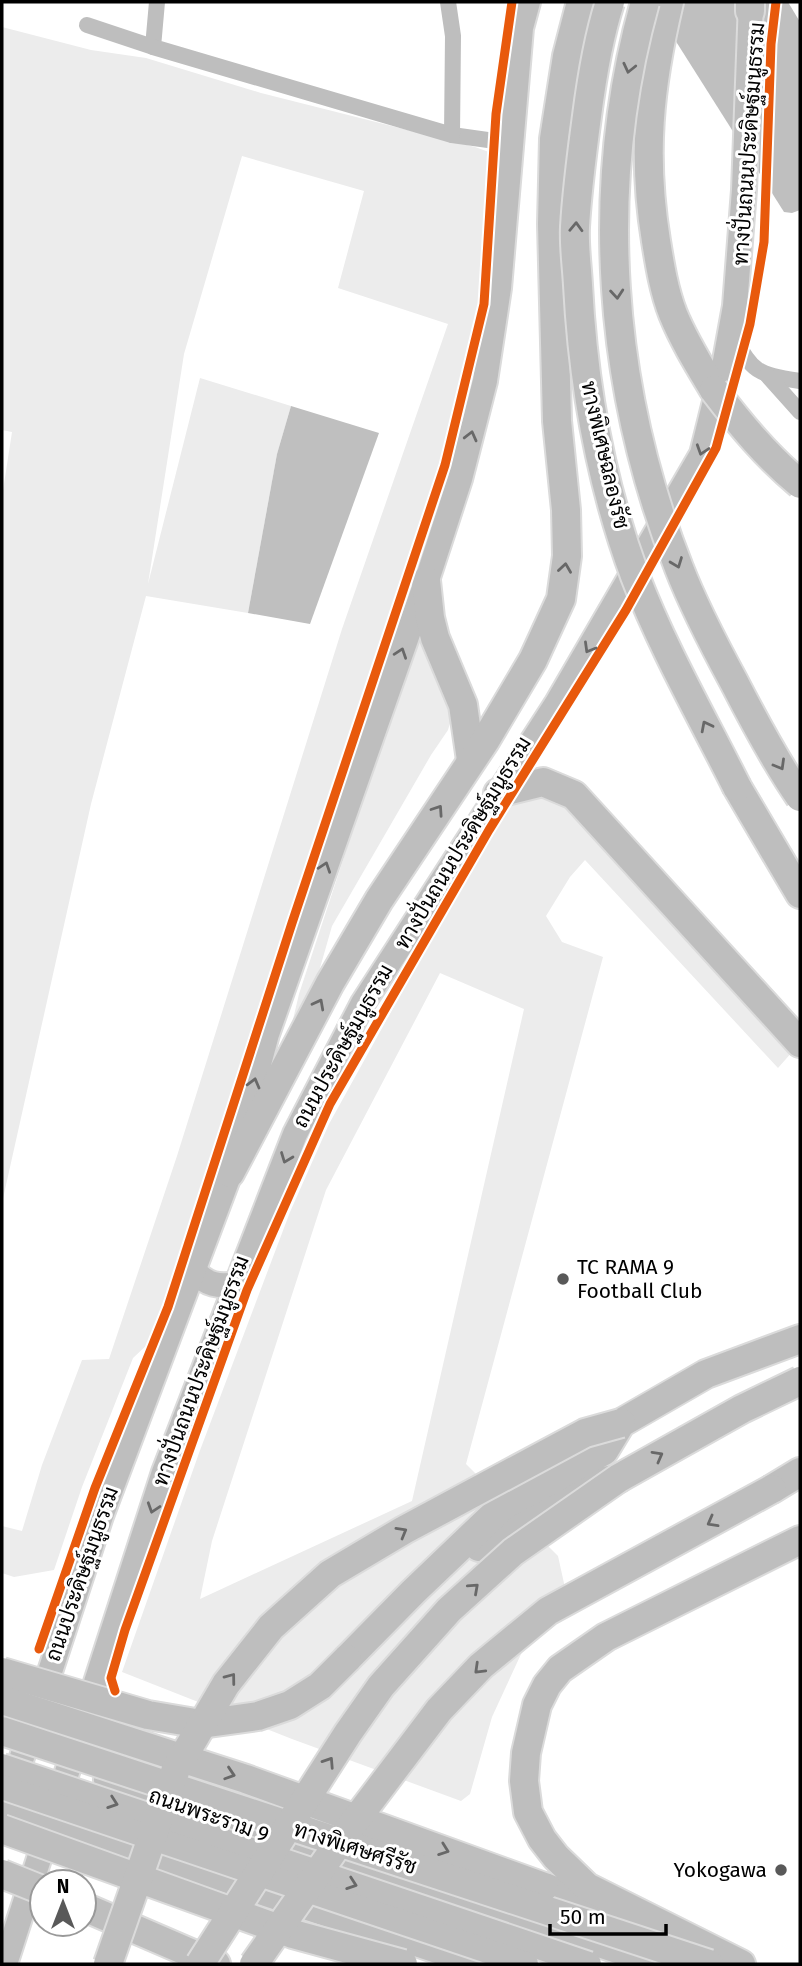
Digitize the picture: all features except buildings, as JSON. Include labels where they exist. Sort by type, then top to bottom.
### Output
[{"type":"highway","points":[[230,1173],[330,983],[379,900],[533,660],[561,599],[567,556],[566,510],[557,421],[552,224],[554,139],[566,56],[581,2]]},
{"type":"highway","name":"ทางพิเศษฉลองรัช","points":[[610,2],[592,78],[575,229],[580,318],[592,417],[614,508],[635,576],[668,650],[737,787],[800,864]]},
{"type":"highway","name":"ทางพิเศษฉลองรัช","points":[[645,2],[623,94],[614,185],[613,254],[622,348],[636,428],[660,516],[706,630],[749,711],[800,797]]},
{"type":"highway","points":[[669,2],[650,101],[648,161],[651,209],[662,272],[673,313],[691,353],[714,390],[778,466],[800,484]]},
{"type":"highway","points":[[426,581],[435,638],[463,705],[471,760]]},
{"type":"highway","points":[[498,793],[543,782],[574,795],[800,1043]]},
{"type":"highway","points":[[737,787],[800,894]]},
{"type":"highway","points":[[108,1964],[176,1769],[226,1684],[271,1627],[330,1574],[404,1530],[585,1433],[621,1423],[706,1374],[800,1339]]},
{"type":"highway","points":[[200,1964],[381,1686],[449,1610],[513,1552],[619,1478],[742,1409],[800,1381]]},
{"type":"highway","points":[[2,1672],[148,1715],[201,1724],[258,1716],[290,1705],[320,1686],[503,1506],[604,1451],[621,1423]]},
{"type":"highway","points":[[254,1964],[338,1845],[439,1710],[481,1666],[548,1611],[800,1472]]},
{"type":"highway","points":[[413,1592],[564,1489],[619,1478]]},
{"type":"highway","points":[[772,1489],[800,1480]]},
{"type":"highway","points":[[770,1554],[800,1531]]},
{"type":"highway","points":[[741,1964],[587,1887],[556,1857],[542,1839],[528,1812],[524,1781],[526,1753],[537,1705],[547,1685],[560,1669],[606,1637],[800,1540]]},
{"type":"highway","points":[[2,1700],[246,1779],[609,1911],[659,1942],[687,1964]]},
{"type":"highway","name":"ทางพิเศษศรีรัช","points":[[2,1731],[709,1964]]},
{"type":"highway","points":[[2,1809],[293,1934],[350,1964]]},
{"type":"highway","points":[[2,1874],[28,1878]]},
{"type":"highway","points":[[98,1913],[216,1964]]},
{"type":"highway","points":[[293,1934],[403,1964]]},
{"type":"main road","name":"ถนนประดิษฐ์มนูธรรม","points":[[2,1809],[12,1748],[230,1173],[267,1034],[460,479],[485,381],[499,288],[521,28],[528,2]]},
{"type":"main road","name":"ถนนประดิษฐ์มนูธรรม","points":[[41,1868],[51,1822],[68,1767],[164,1472],[295,1134],[363,1003],[557,703],[702,454],[735,306],[744,190],[750,5]]},
{"type":"main road","points":[[194,1271],[204,1282],[219,1286],[237,1284]]},
{"type":"main road","points":[[99,1673],[132,1752],[172,1802]]},
{"type":"main road","name":"ถนนพระราม 9","points":[[12,1748],[656,1964]]},
{"type":"main road","name":"ถนนพระราม 9","points":[[2,1766],[589,1964]]},
{"type":"main road","points":[[2,1809],[51,1822],[476,1964]]},
{"type":"main road","name":"ถนนพระราม 9","points":[[2,1809],[526,1964]]},
{"type":"main road","points":[[49,1868],[55,1861],[91,1868]]},
{"type":"main road","points":[[98,1870],[171,1894],[224,1899],[277,1897]]},
{"type":"main road","name":"ถนนประดิษฐ์มนูธรรม","points":[[5,1964],[28,1906]]},
{"type":"street","points":[[153,47],[157,2]]},
{"type":"street","points":[[448,2],[453,36],[452,135]]},
{"type":"street","points":[[87,25],[452,135],[510,143]]},
{"type":"street","points":[[730,331],[750,365],[767,375],[800,412]]},
{"type":"street","points":[[767,375],[800,381]]},
{"type":"shaded area","points":[[651,2],[788,2],[800,22],[800,210],[784,212]]},
{"type":"shaded area","points":[[2,27],[91,50],[146,58],[261,93],[489,152],[481,303],[442,462],[319,830],[220,1139],[149,1343],[133,1358],[82,1487],[54,1570],[14,1577],[2,1573],[2,1526],[22,1531],[42,1465],[82,1360],[109,1359],[177,1156],[342,629],[448,324],[338,288],[364,191],[242,156],[184,354],[148,584],[200,378],[291,406],[277,454],[248,613],[146,596],[91,804],[2,1203],[2,497],[12,432],[2,430]]},
{"type":"shaded area","points":[[291,406],[379,433],[310,624],[248,613],[277,454]]},
{"type":"shaded area","points":[[419,629],[455,705],[448,730],[332,926],[318,975],[291,1028],[299,994]]},
{"type":"shaded area","points":[[552,793],[574,805],[793,1051],[778,1068],[585,860],[570,877],[546,916],[562,942],[603,957],[466,1464],[558,1556],[569,1606],[522,1652],[492,1717],[470,1794],[461,1801],[292,1739],[122,1672],[199,1453],[290,1212],[329,1124],[428,945],[512,803]],"holes":[[[440,973],[524,1009],[412,1501],[200,1599],[212,1541],[326,1190]]]},
{"type":"cycle path","points":[[39,1649],[95,1488],[168,1307],[292,923],[445,465],[484,304],[496,114],[512,2]]},
{"type":"cycle path","name":"ทางปั่นถนนประดิษฐ์มนูธรรม","points":[[115,1691],[111,1678],[125,1630],[247,1290],[330,1104],[489,830],[626,610],[716,448],[750,324],[764,242],[771,44],[776,2]]},
{"type":"place","name":"TC RAMA 9 Football Club","points":[[563,1279]]},
{"type":"place","name":"Yokogawa","points":[[781,1870]]}]
